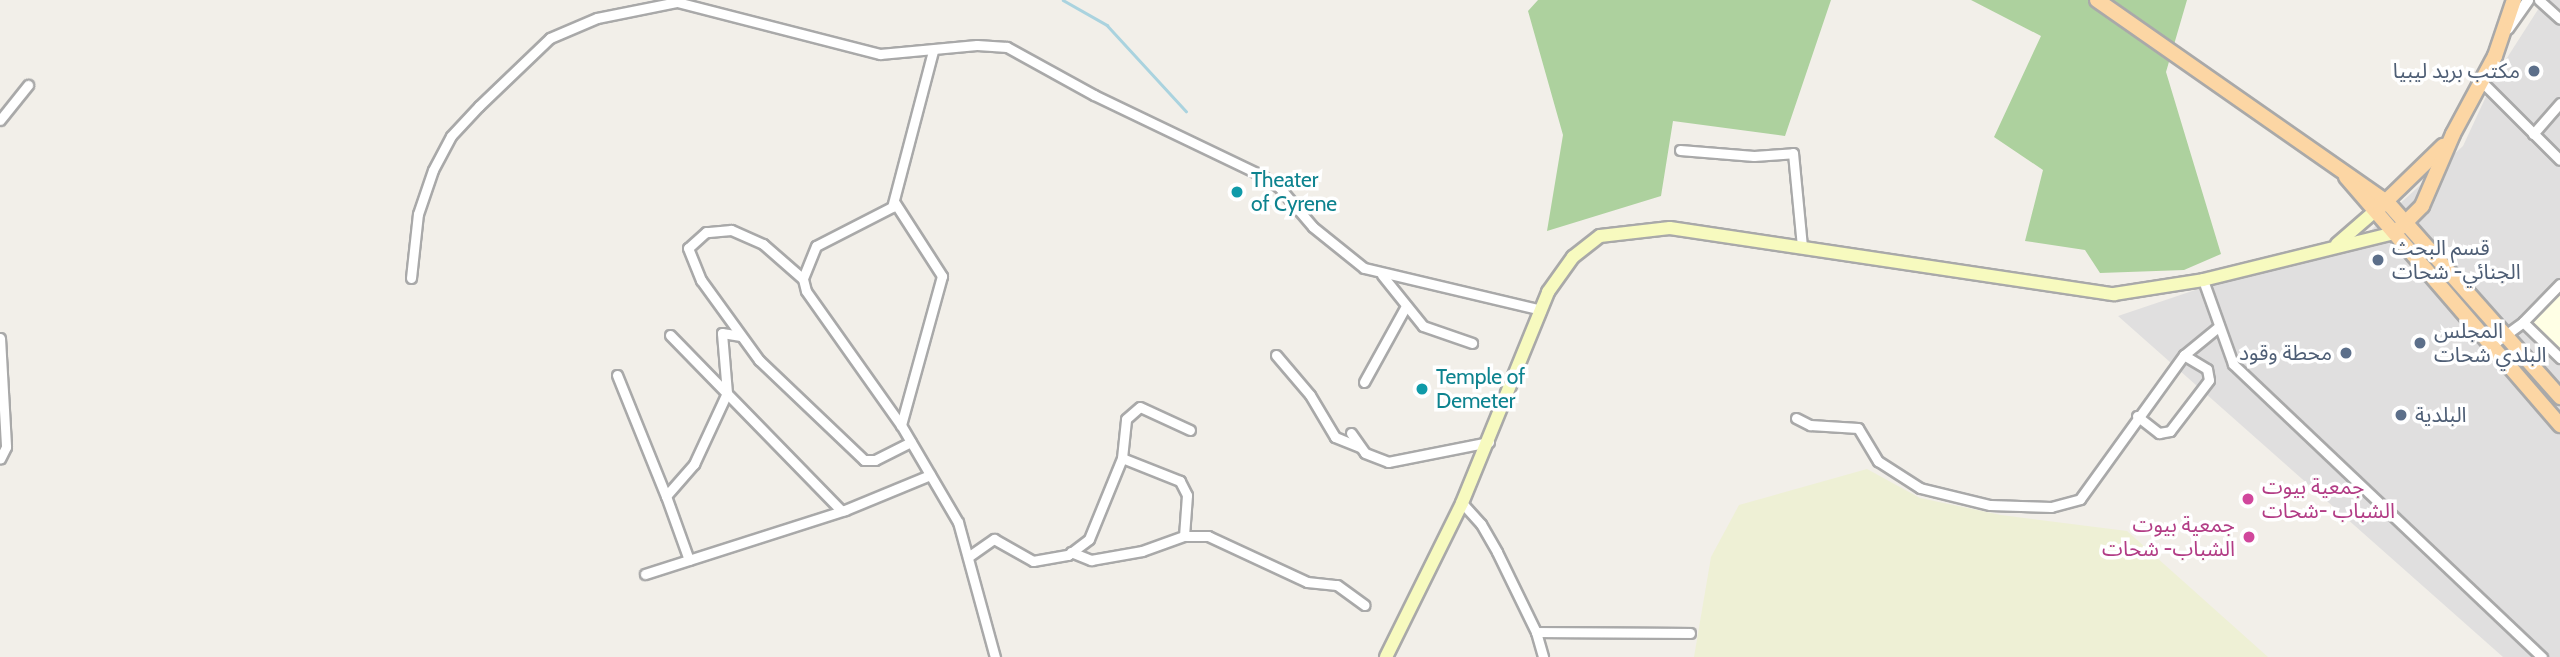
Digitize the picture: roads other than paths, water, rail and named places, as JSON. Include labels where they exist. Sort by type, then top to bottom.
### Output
[{"type":"main road","points":[[2097,0],[2343,173],[2381,207],[2406,223],[2560,397]]},
{"type":"main road","points":[[1386,657],[1462,503],[1555,280],[1589,242],[1612,232],[1670,228],[2090,294],[2137,293],[2203,280],[2336,244],[2394,233],[2422,206],[2453,134],[2505,34],[2514,0]]},
{"type":"main road","points":[[2336,244],[2381,207],[2453,134]]},
{"type":"main road","points":[[2381,207],[2394,233],[2493,344],[2560,425]]},
{"type":"street","points":[[2505,34],[2528,0]]},
{"type":"street","points":[[2539,0],[2560,19]]},
{"type":"street","points":[[411,278],[418,214],[433,170],[452,136],[550,38],[597,18],[677,2],[880,54],[992,44],[1033,58],[1094,95],[1261,174],[1339,250],[1382,275],[1541,310]]},
{"type":"street","points":[[803,279],[816,246],[882,216],[895,203],[933,51]]},
{"type":"street","points":[[2482,82],[2560,160]]},
{"type":"street","points":[[0,120],[29,85]]},
{"type":"street","points":[[2533,134],[2560,103]]},
{"type":"street","points":[[1681,149],[1754,156],[1793,153],[1802,247]]},
{"type":"street","points":[[895,203],[942,276],[901,425]]},
{"type":"street","points":[[911,442],[874,460],[864,460],[778,382],[701,281],[690,245],[706,232],[741,233],[763,244],[803,279],[807,291],[901,425],[911,442],[930,475],[958,522],[995,657]]},
{"type":"street","points":[[1382,275],[1423,326],[1472,343]]},
{"type":"street","points":[[2203,280],[2217,328],[2233,365],[2542,657]]},
{"type":"street","points":[[2493,344],[2523,322],[2560,284]]},
{"type":"street","points":[[1364,382],[1406,306]]},
{"type":"street","points":[[2523,322],[2560,358]]},
{"type":"street","points":[[1796,418],[1810,425],[1858,428],[1878,461],[1920,488],[1990,505],[2051,507],[2080,499],[2137,416],[2184,355],[2217,328]]},
{"type":"street","points":[[666,496],[694,464],[727,393],[722,332],[741,336]]},
{"type":"street","points":[[670,335],[842,511]]},
{"type":"street","points":[[0,338],[6,447],[0,459]]},
{"type":"street","points":[[1276,355],[1310,395],[1335,437],[1388,461],[1489,442]]},
{"type":"street","points":[[2137,416],[2164,433],[2186,410],[2210,374],[2184,355]]},
{"type":"street","points":[[617,375],[690,559]]},
{"type":"street","points":[[968,557],[994,539],[1034,561],[1071,552],[1089,539],[1122,458],[1126,419],[1140,407],[1190,430]]},
{"type":"street","points":[[1351,433],[1361,448]]},
{"type":"street","points":[[1122,458],[1180,481],[1187,495],[1184,536]]},
{"type":"street","points":[[645,574],[842,511],[930,475]]},
{"type":"street","points":[[1462,503],[1481,524],[1536,632],[1543,657]]},
{"type":"street","points":[[1071,552],[1091,559],[1142,551],[1184,536],[1208,536],[1307,582],[1337,585],[1365,605]]},
{"type":"street","points":[[1536,632],[1690,633]]},
{"type":"waterway","points":[[1063,0],[1107,25],[1186,111]]},
{"type":"place","name":"مكتب بريد ليبيا","points":[[2534,71]]},
{"type":"place","name":"Theater of Cyrene","points":[[1237,192]]},
{"type":"place","name":"قسم البحث الجنائي- شحات","points":[[2378,260]]},
{"type":"place","name":"المجلس البلدي شحات","points":[[2420,343]]},
{"type":"place","name":"محطة وقود","points":[[2346,353]]},
{"type":"place","name":"Temple of Demeter","points":[[1422,389]]},
{"type":"place","name":"البلدية","points":[[2401,415]]},
{"type":"place","name":"جمعية بيوت الشباب -شحات","points":[[2248,499]]},
{"type":"place","name":"جمعية بيوت الشباب- شحات","points":[[2249,537]]}]
